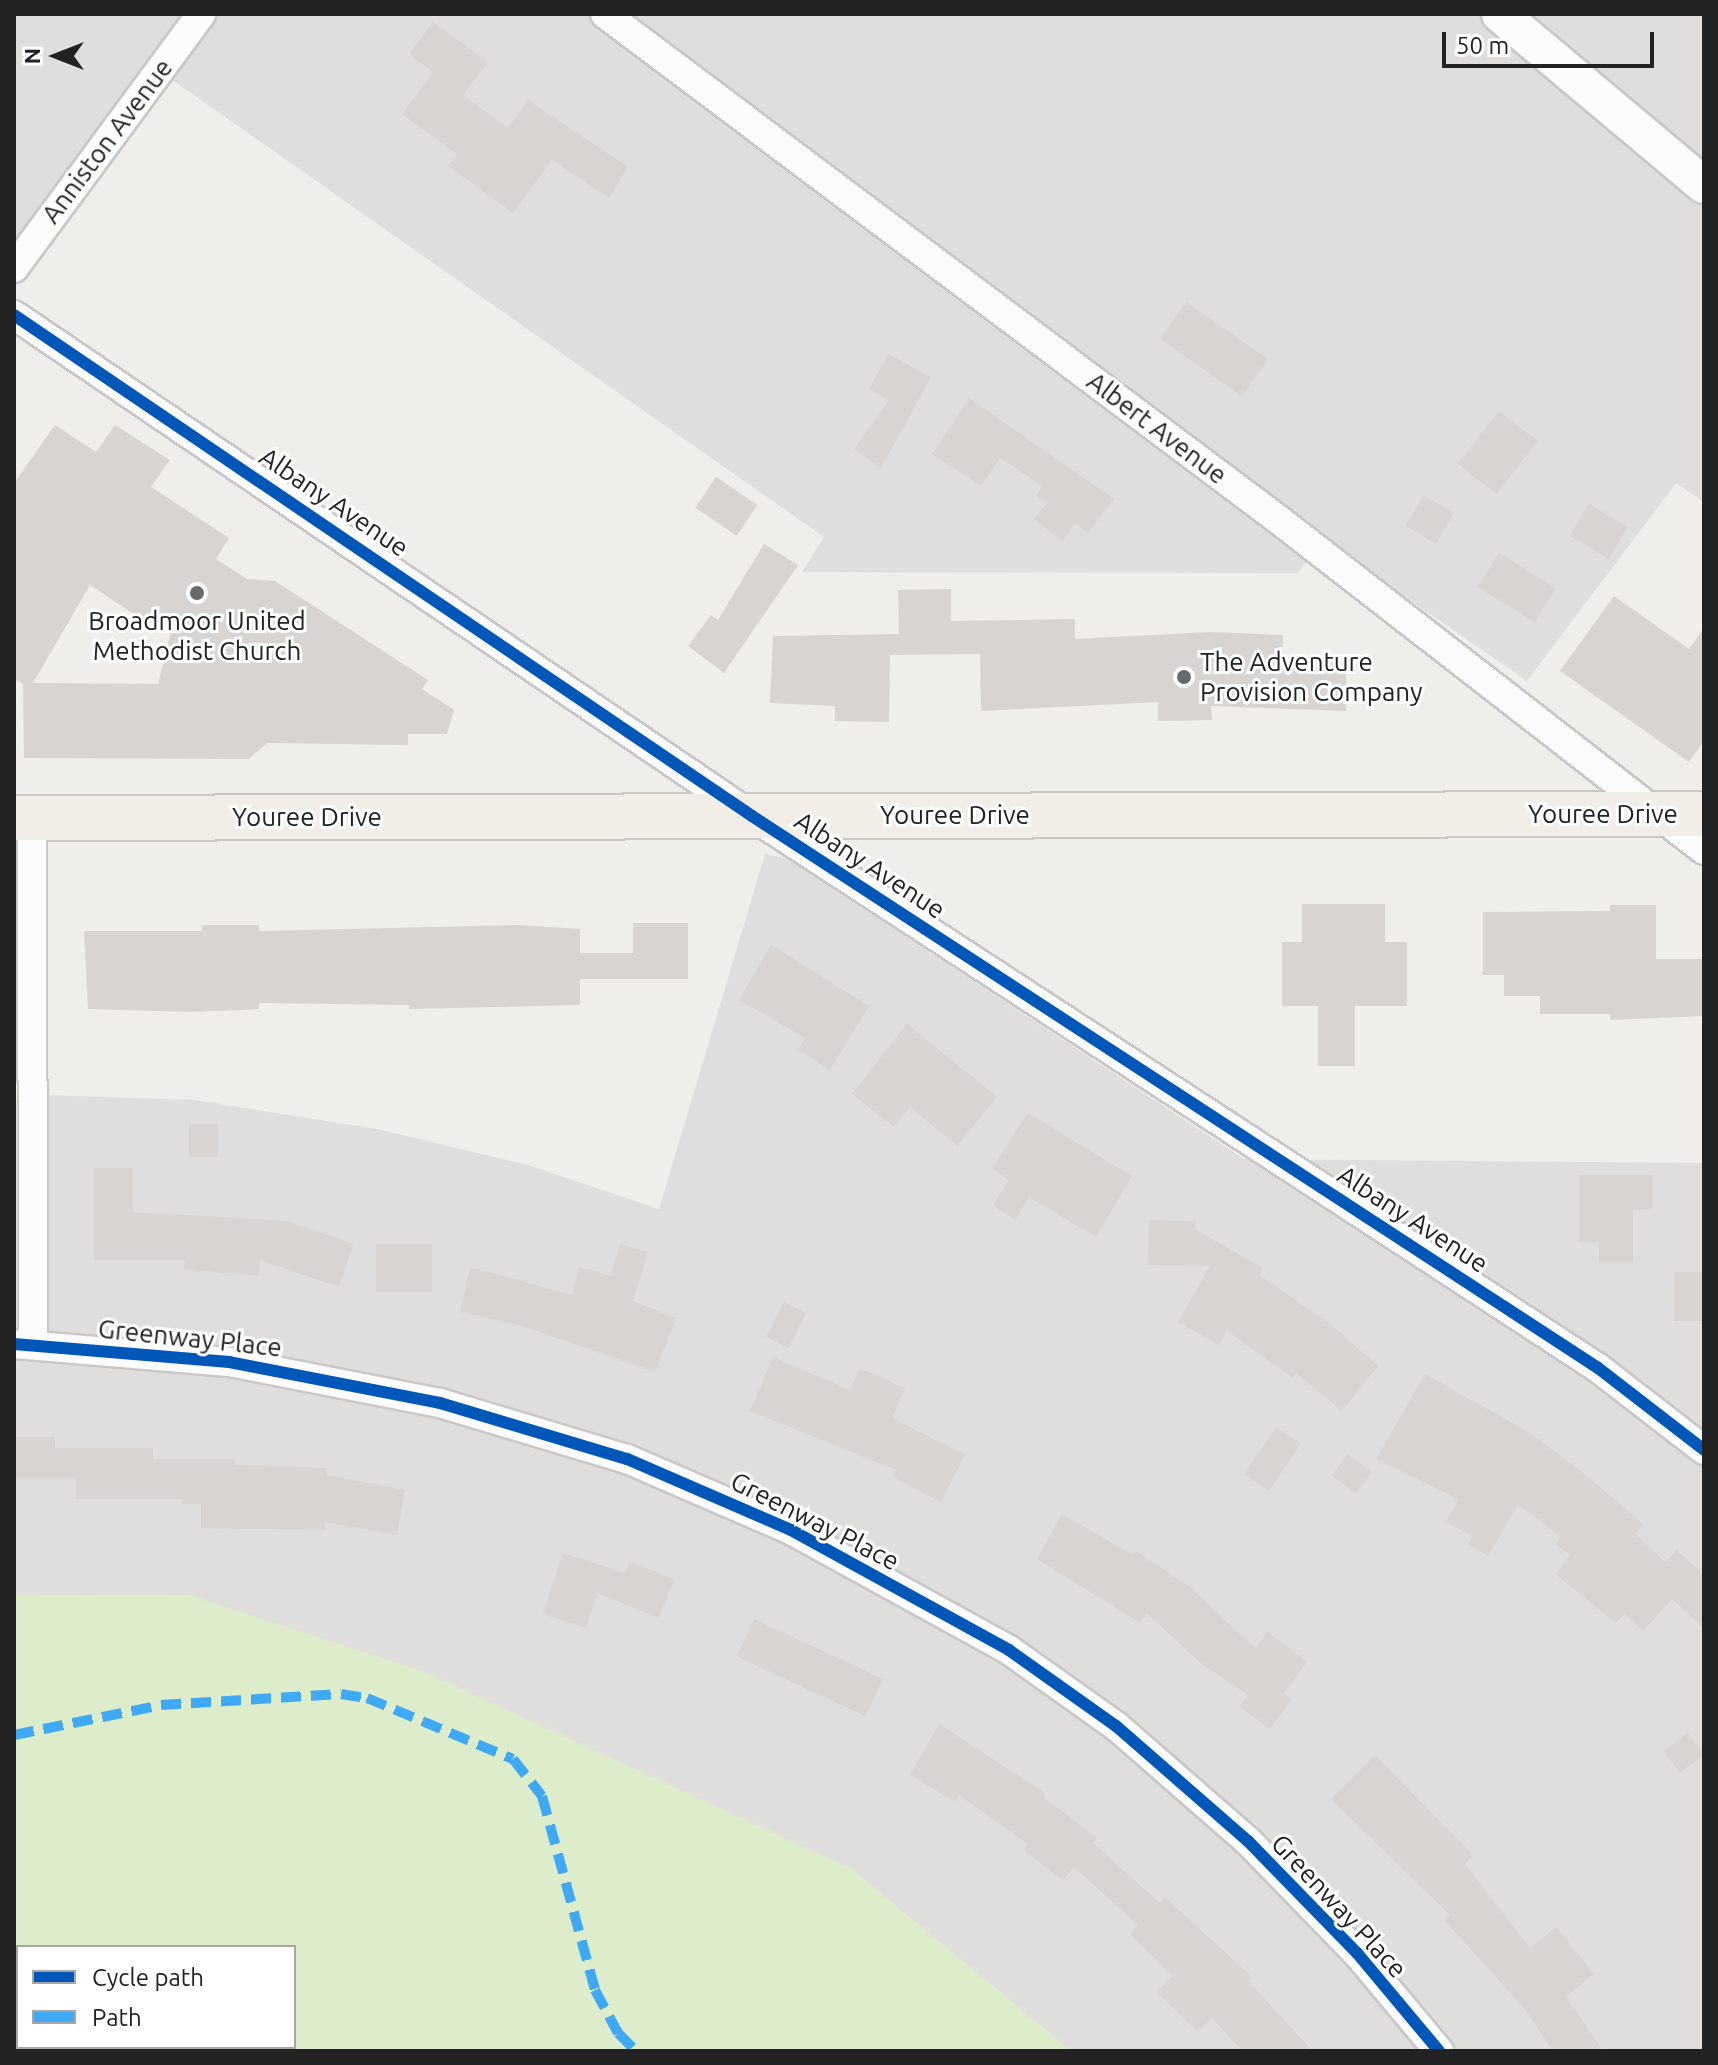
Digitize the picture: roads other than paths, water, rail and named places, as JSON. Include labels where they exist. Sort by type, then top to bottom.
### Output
[{"type":"main road","name":"Youree Drive","points":[[23,818],[1704,814]]},
{"type":"street","name":"Anniston Avenue","points":[[14,268],[201,14]]},
{"type":"street","name":"Albert Avenue","points":[[605,14],[1279,520],[1704,850]]},
{"type":"street","points":[[1500,14],[1704,185]]},
{"type":"street","name":"Albany Avenue","points":[[14,315],[752,816],[1573,1350],[1704,1450]]},
{"type":"street","points":[[23,818],[23,1345]]},
{"type":"street","name":"Greenway Place","points":[[23,1345],[242,1363],[440,1403],[627,1459],[791,1530],[1009,1650],[1116,1726],[1248,1841],[1357,1953],[1439,2051]]},
{"type":"place","name":"Broadmoor United Methodist Church","points":[[197,593]]},
{"type":"place","name":"The Adventure Provision Company","points":[[1184,677]]}]
